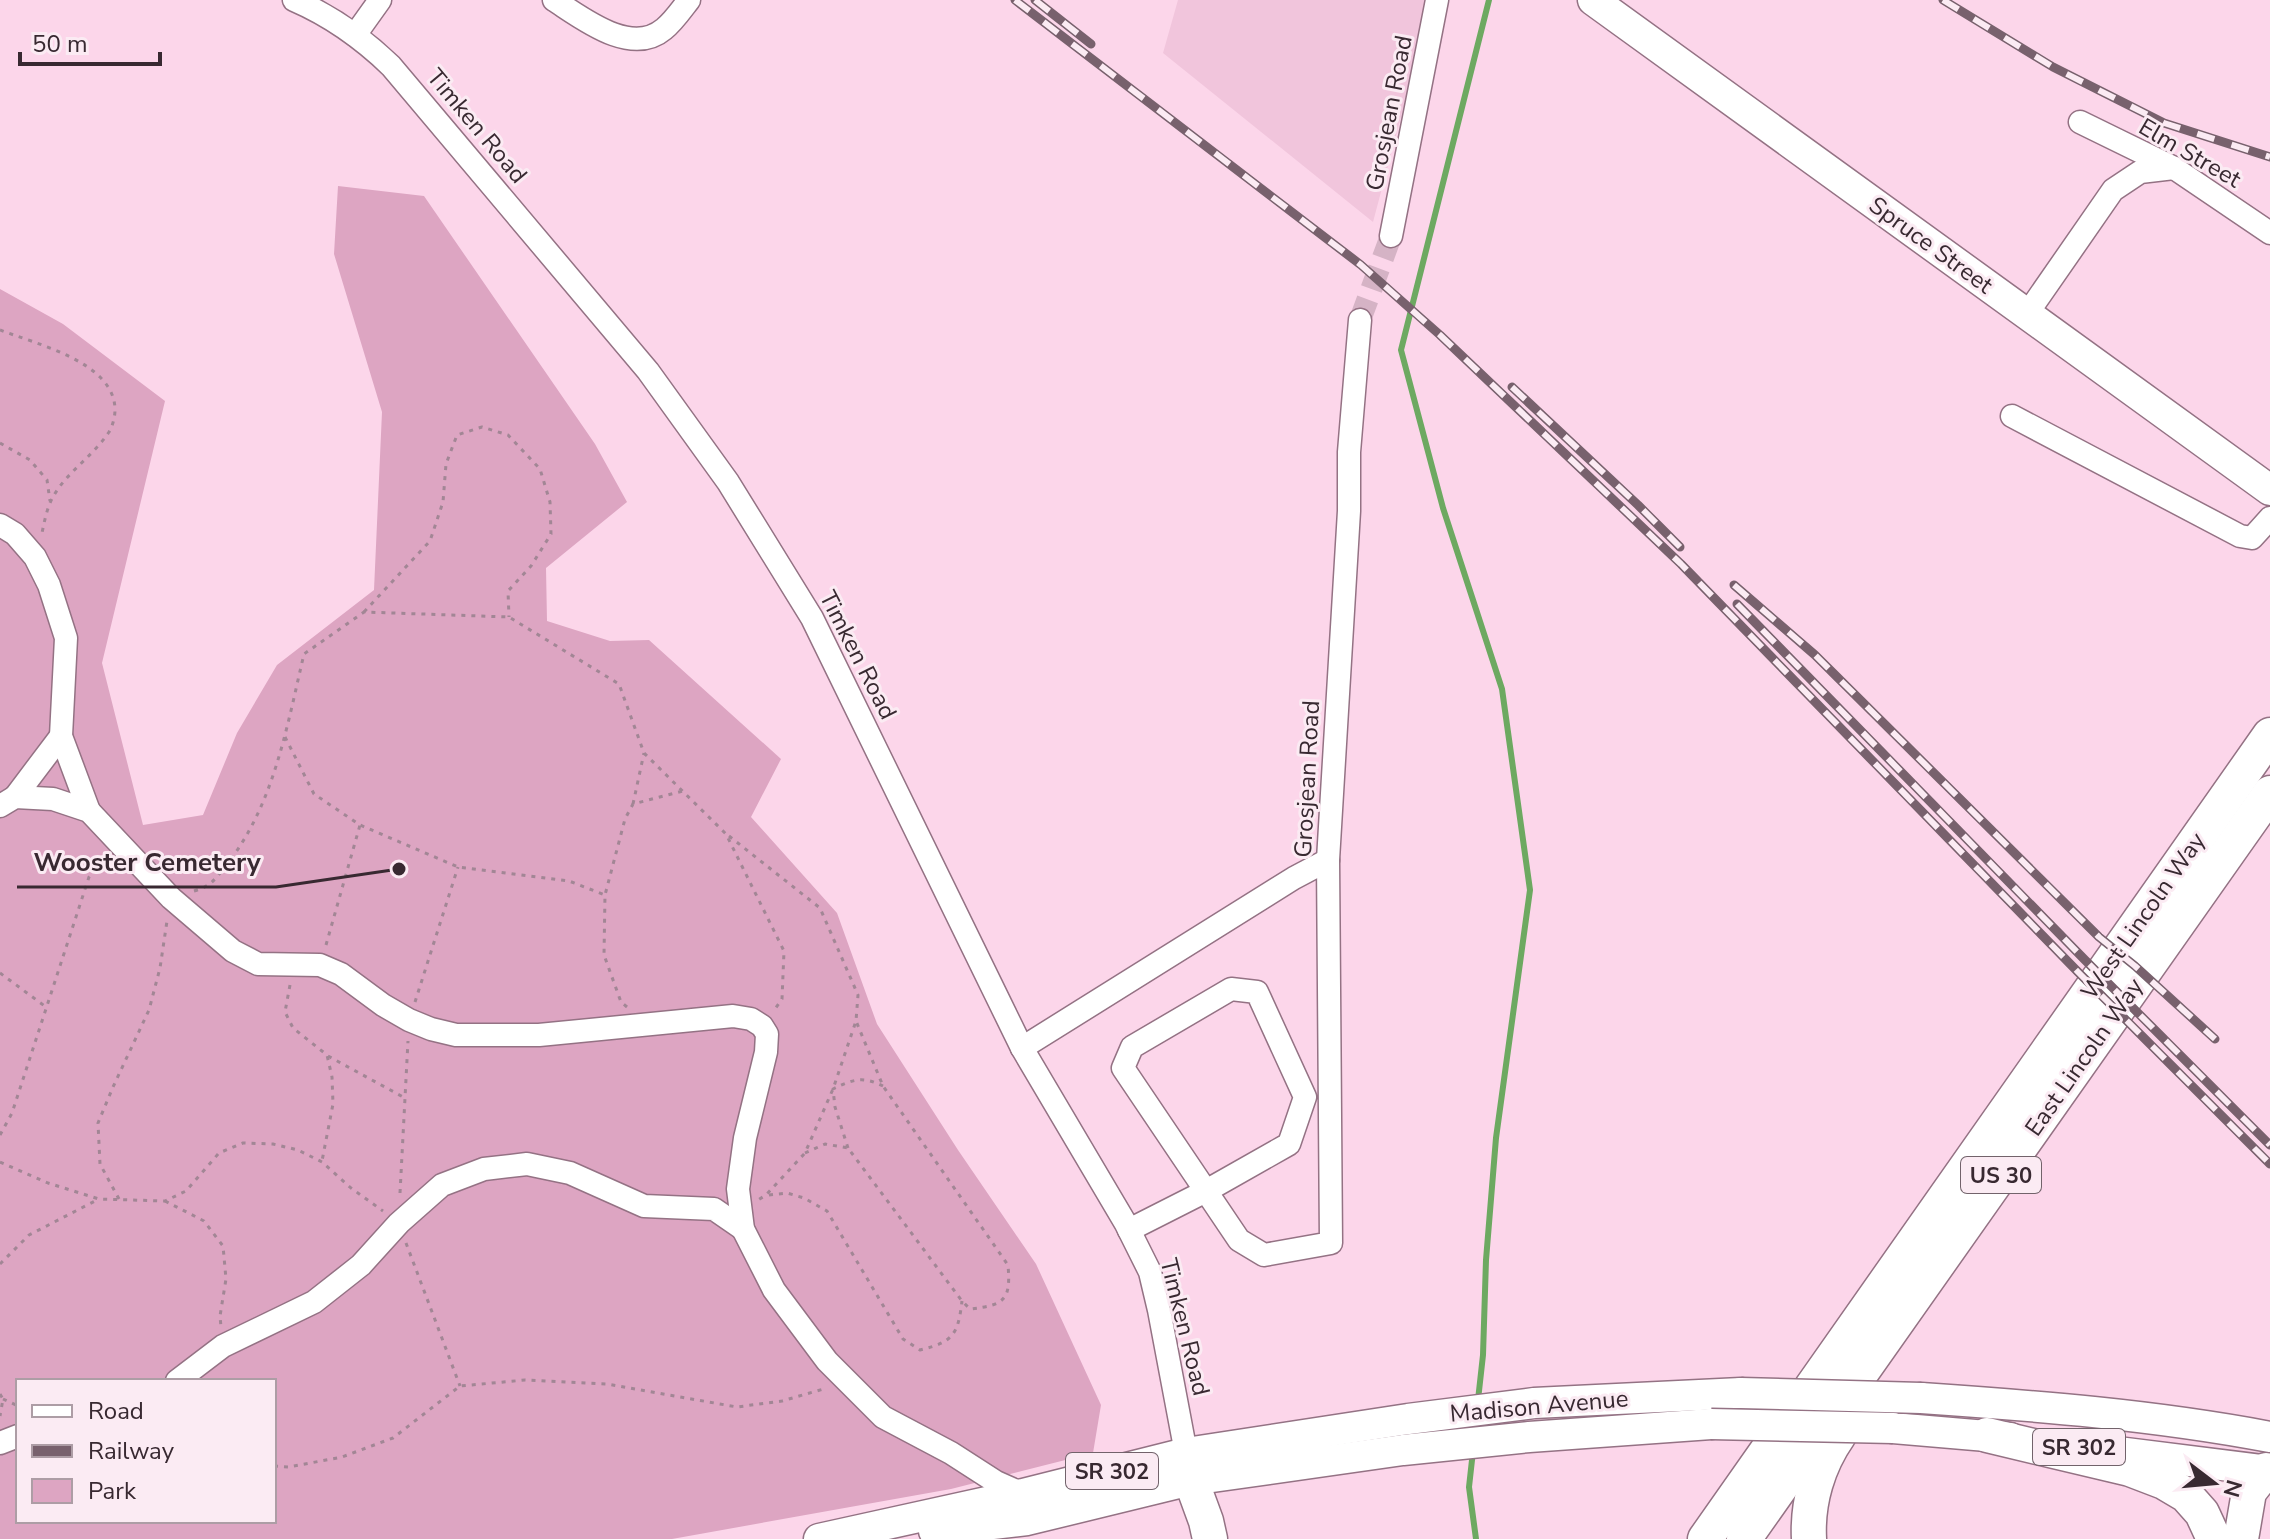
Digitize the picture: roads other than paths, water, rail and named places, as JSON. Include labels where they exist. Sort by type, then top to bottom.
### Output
[{"type":"highway","name":"West Lincoln Way","points":[[2016,1097],[2270,735]]},
{"type":"highway","name":"East Lincoln Way","points":[[1744,1539],[2264,801]]},
{"type":"highway","points":[[1809,1539],[1812,1502],[1829,1448],[2161,973],[2264,801]]},
{"type":"highway","name":"East Lincoln Way","points":[[1705,1539],[2016,1097]]},
{"type":"highway","points":[[1987,1435],[2130,1469],[2164,1482],[2186,1495],[2202,1513],[2214,1539]]},
{"type":"highway","points":[[2241,1539],[2249,1492],[2269,1456]]},
{"type":"highway","points":[[2260,1539],[2268,1497],[2269,1456]]},
{"type":"highway","points":[[1188,1466],[1189,1539]]},
{"type":"highway","points":[[1188,1466],[1210,1539]]},
{"type":"highway","points":[[1688,1539],[1742,1486]]},
{"type":"main road","name":"Spruce Street","points":[[1593,0],[2270,490]]},
{"type":"main road","name":"Madison Avenue","points":[[858,1539],[1027,1518],[1188,1466],[1408,1419],[1534,1403],[1741,1393],[1921,1398],[2079,1409],[2218,1427],[2269,1456]]},
{"type":"main road","name":"Madison Avenue","points":[[1188,1466],[1711,1424],[1893,1428],[2269,1456]]},
{"type":"main road","name":"Madison Avenue","points":[[819,1539],[1027,1518]]},
{"type":"street","name":"Timken Road","points":[[294,0],[355,35],[391,66],[628,347],[728,482],[812,618],[1022,1048],[1129,1230],[1150,1272],[1188,1466]]},
{"type":"street","points":[[355,35],[380,0]]},
{"type":"street","points":[[554,0],[607,34],[638,39],[662,31],[689,0]]},
{"type":"street","name":"Grosjean Road","points":[[1391,236],[1437,0]]},
{"type":"street","name":"Elm Street","points":[[2080,122],[2174,168],[2270,233]]},
{"type":"street","points":[[2027,314],[2113,190],[2140,172],[2174,168]]},
{"type":"street","name":"Grosjean Road","points":[[1206,1191],[1239,1240],[1264,1255],[1331,1243],[1328,860],[1349,511],[1349,452],[1360,320]]},
{"type":"street","points":[[2012,416],[2240,536],[2252,538],[2270,518]]},
{"type":"street","points":[[0,525],[15,534],[35,557],[49,585],[66,638],[61,736],[89,811],[171,898],[233,951],[258,964],[320,965],[341,974],[409,1020],[456,1035],[539,1035],[733,1016],[751,1019],[762,1026],[767,1034],[766,1052],[745,1138],[741,1209],[774,1290],[827,1361],[883,1417],[951,1453],[996,1482],[1027,1518]]},
{"type":"street","points":[[8,802],[61,736]]},
{"type":"street","points":[[8,802],[53,799],[89,811]]},
{"type":"street","points":[[1022,1048],[1294,878],[1328,860]]},
{"type":"street","points":[[1129,1230],[1206,1191],[1289,1144],[1305,1097],[1257,992],[1231,989],[1132,1047],[1123,1068],[1206,1191]]},
{"type":"street","points":[[180,1379],[223,1346],[314,1302],[361,1265],[399,1223],[442,1185],[484,1169],[527,1164],[570,1173],[644,1206],[741,1209]]},
{"type":"street","points":[[714,1209],[741,1209]]},
{"type":"waterway","points":[[1478,1400],[1496,1138],[1530,890],[1502,689],[1443,508],[1401,350],[1489,0]]},
{"type":"waterway","points":[[1473,1451],[1469,1487],[1476,1539]]},
{"type":"tunnel","points":[[1360,320],[1391,236]]},
{"type":"railway","points":[[1015,0],[1361,265],[1440,335],[1681,564],[2078,972],[2270,1164]]},
{"type":"railway","points":[[1035,0],[1091,44]]},
{"type":"railway","points":[[1943,0],[2053,67],[2164,123],[2270,157]]},
{"type":"railway","points":[[1512,387],[1680,547]]},
{"type":"railway","points":[[1734,585],[1815,655],[2099,937],[2215,1039]]},
{"type":"railway","points":[[1737,604],[2270,1145]]},
{"type":"place","name":"Wooster Cemetery","points":[[399,869]]}]
